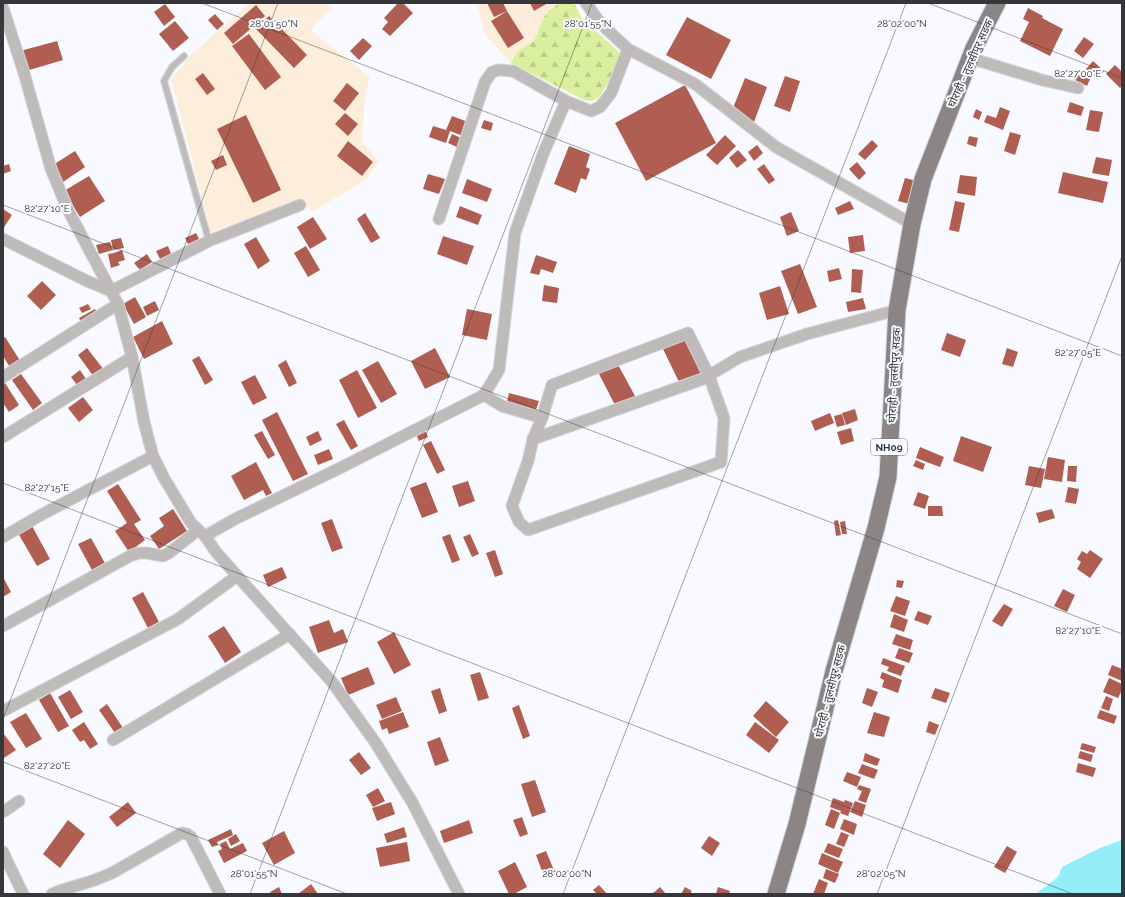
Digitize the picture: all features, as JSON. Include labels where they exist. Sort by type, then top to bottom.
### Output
[{"type":"main road","name":"घोराही - तुलसीपुर सडक","points":[[776,894],[797,824],[834,671],[876,528],[888,477],[898,310],[912,224],[923,179],[974,48],[997,3]]},
{"type":"street","points":[[586,3],[601,24],[628,49],[695,84],[776,147],[912,224]]},
{"type":"street","points":[[3,8],[24,73],[52,170],[68,210],[118,304],[132,357],[144,422],[153,456],[164,478],[191,523],[332,682],[375,742],[412,802],[459,894]]},
{"type":"street","points":[[439,218],[485,82],[492,72],[498,70],[513,72],[566,101],[591,111],[600,107],[611,93],[628,49]]},
{"type":"street","points":[[970,58],[1042,80],[1078,88]]},
{"type":"street","points":[[3,626],[130,556],[139,553],[147,553],[163,556],[201,533],[235,519],[340,468],[484,395],[499,370],[515,233],[543,154],[566,101]]},
{"type":"street","points":[[3,240],[87,282],[111,290],[208,241],[300,205]]},
{"type":"street","points":[[3,377],[118,304]]},
{"type":"street","points":[[533,440],[696,382],[748,354],[807,334],[898,310]]},
{"type":"street","points":[[688,333],[708,376],[724,418],[721,462],[528,530],[519,522],[512,506],[528,461],[533,440],[542,418],[552,385],[688,333]]},
{"type":"street","points":[[3,437],[132,357]]},
{"type":"street","points":[[484,395],[502,406],[542,418]]},
{"type":"street","points":[[3,537],[39,516],[153,456]]},
{"type":"street","points":[[3,711],[178,619],[237,576]]},
{"type":"street","points":[[113,740],[290,634]]},
{"type":"street","points":[[3,812],[19,801]]},
{"type":"street","points":[[52,894],[112,873],[182,833],[191,837],[220,894]]},
{"type":"street","points":[[3,852],[6,864],[23,894]]},
{"type":"lane","points":[[184,56],[172,67],[164,80],[208,241]]},
{"type":"shaded area","points":[[249,3],[326,3],[331,8],[310,30],[370,77],[365,96],[362,141],[379,162],[365,180],[312,212],[301,200],[211,232],[171,79],[191,55]]},
{"type":"shaded area","points":[[476,3],[559,3],[544,17],[534,41],[517,51],[511,63],[485,34]]},
{"type":"green space","points":[[559,3],[574,3],[582,18],[620,53],[605,88],[596,99],[591,101],[584,100],[511,63],[517,51],[534,41],[544,17]]},
{"type":"water","points":[[1122,840],[1122,894],[1033,894],[1037,893],[1058,877],[1062,867],[1100,848]]},
{"type":"building","points":[[398,3],[403,3],[413,13],[390,36],[382,29],[388,22],[384,18]]},
{"type":"building","points":[[487,3],[503,3],[507,11],[494,17]]},
{"type":"building","points":[[530,3],[548,3],[534,11]]},
{"type":"building","points":[[165,4],[175,17],[164,26],[154,12]]},
{"type":"building","points":[[256,5],[265,16],[233,44],[224,33]]},
{"type":"building","points":[[1028,8],[1043,16],[1042,18],[1063,29],[1050,56],[1020,41],[1029,22],[1023,19]]},
{"type":"building","points":[[507,11],[524,38],[508,48],[491,21]]},
{"type":"building","points":[[215,14],[224,24],[217,30],[208,20]]},
{"type":"building","points":[[269,16],[307,55],[294,68],[256,29]]},
{"type":"building","points":[[687,17],[731,40],[711,79],[666,55]]},
{"type":"building","points":[[175,21],[189,38],[173,51],[159,34]]},
{"type":"building","points":[[249,34],[281,77],[265,90],[232,46]]},
{"type":"building","points":[[1084,37],[1094,44],[1083,58],[1074,51]]},
{"type":"building","points":[[363,38],[372,46],[359,60],[350,51]]},
{"type":"building","points":[[57,41],[63,60],[26,71],[20,51]]},
{"type":"building","points":[[1093,61],[1104,71],[1097,79],[1086,69]]},
{"type":"building","points":[[1115,65],[1122,72],[1122,86],[1120,88],[1106,74]]},
{"type":"building","points":[[1075,69],[1091,77],[1087,86],[1071,78]]},
{"type":"building","points":[[203,73],[215,89],[207,95],[195,79]]},
{"type":"building","points":[[785,76],[800,81],[790,112],[774,106]]},
{"type":"building","points":[[745,78],[767,87],[754,122],[731,113]]},
{"type":"building","points":[[347,83],[359,93],[345,111],[333,101]]},
{"type":"building","points":[[685,85],[716,143],[646,181],[615,123]]},
{"type":"building","points":[[1070,102],[1084,107],[1081,116],[1067,112]]},
{"type":"building","points":[[1000,107],[1010,111],[1003,130],[984,122],[987,115],[996,118]]},
{"type":"building","points":[[976,109],[982,112],[979,120],[973,117]]},
{"type":"building","points":[[1090,110],[1103,112],[1099,132],[1086,130]]},
{"type":"building","points":[[345,113],[358,124],[348,136],[335,124]]},
{"type":"building","points":[[246,115],[281,190],[253,203],[217,129]]},
{"type":"building","points":[[452,116],[468,122],[463,136],[450,131],[446,143],[429,137],[433,126],[446,130]]},
{"type":"building","points":[[484,120],[493,123],[491,131],[481,128]]},
{"type":"building","points":[[1010,132],[1021,135],[1015,155],[1004,151]]},
{"type":"building","points":[[452,134],[461,138],[457,147],[448,143]]},
{"type":"building","points":[[725,135],[736,146],[717,165],[706,155]]},
{"type":"building","points":[[969,136],[978,138],[976,147],[967,144]]},
{"type":"building","points":[[872,140],[878,146],[865,160],[858,154]]},
{"type":"building","points":[[348,141],[373,162],[362,176],[337,156]]},
{"type":"building","points":[[757,145],[763,153],[754,161],[748,152]]},
{"type":"building","points":[[569,146],[590,154],[586,167],[590,169],[586,180],[581,178],[576,193],[554,184]]},
{"type":"building","points":[[738,150],[747,160],[737,168],[729,158]]},
{"type":"building","points":[[75,151],[85,167],[63,182],[53,165]]},
{"type":"building","points":[[223,155],[227,165],[216,170],[211,161]]},
{"type":"building","points":[[1096,157],[1112,160],[1109,176],[1092,173]]},
{"type":"building","points":[[857,162],[866,173],[859,180],[849,169]]},
{"type":"building","points":[[9,164],[11,171],[3,174],[3,166]]},
{"type":"building","points":[[764,164],[775,180],[769,184],[757,169]]},
{"type":"building","points":[[1063,172],[1108,182],[1103,203],[1058,193]]},
{"type":"building","points":[[428,174],[445,179],[439,194],[423,189]]},
{"type":"building","points":[[960,175],[977,177],[975,196],[957,193]]},
{"type":"building","points":[[89,176],[105,201],[80,217],[64,191]]},
{"type":"building","points":[[905,178],[917,181],[910,204],[898,201]]},
{"type":"building","points":[[467,179],[492,189],[487,202],[462,193]]},
{"type":"building","points":[[850,201],[854,209],[838,215],[835,208]]},
{"type":"building","points":[[955,201],[965,203],[959,232],[949,230]]},
{"type":"building","points":[[460,206],[482,215],[478,225],[456,217]]},
{"type":"building","points":[[3,209],[12,215],[3,229]]},
{"type":"building","points":[[791,212],[799,231],[787,236],[780,217]]},
{"type":"building","points":[[365,213],[380,238],[371,243],[357,219]]},
{"type":"building","points":[[313,217],[327,239],[310,249],[297,227]]},
{"type":"building","points":[[196,233],[199,239],[188,244],[185,238]]},
{"type":"building","points":[[863,235],[865,251],[850,253],[848,237]]},
{"type":"building","points":[[443,236],[474,246],[467,265],[437,254]]},
{"type":"building","points":[[256,237],[270,261],[258,269],[244,244]]},
{"type":"building","points":[[121,238],[124,248],[113,250],[111,240]]},
{"type":"building","points":[[110,242],[113,250],[99,254],[96,245]]},
{"type":"building","points":[[168,246],[171,254],[160,259],[156,251]]},
{"type":"building","points":[[306,246],[320,270],[308,277],[294,253]]},
{"type":"building","points":[[122,250],[125,260],[118,262],[120,265],[111,268],[108,254]]},
{"type":"building","points":[[147,254],[152,262],[140,270],[134,263]]},
{"type":"building","points":[[536,255],[557,262],[553,273],[541,269],[539,275],[530,273]]},
{"type":"building","points":[[800,264],[817,307],[798,314],[781,271]]},
{"type":"building","points":[[839,268],[842,279],[829,282],[827,271]]},
{"type":"building","points":[[852,269],[863,270],[861,293],[851,292]]},
{"type":"building","points":[[42,281],[56,295],[41,310],[27,296]]},
{"type":"building","points":[[544,285],[559,288],[557,303],[542,301]]},
{"type":"building","points":[[780,286],[789,314],[767,320],[759,293]]},
{"type":"building","points":[[135,297],[146,317],[134,324],[123,304]]},
{"type":"building","points":[[863,298],[866,309],[848,312],[846,302]]},
{"type":"building","points":[[155,301],[159,310],[147,316],[143,307]]},
{"type":"building","points":[[88,304],[91,309],[82,313],[79,308]]},
{"type":"building","points":[[95,309],[100,318],[84,327],[79,318]]},
{"type":"building","points":[[467,309],[492,314],[487,340],[462,335]]},
{"type":"building","points":[[162,321],[173,344],[144,359],[133,337]]},
{"type":"building","points":[[947,333],[966,340],[960,357],[941,350]]},
{"type":"building","points":[[5,337],[21,362],[11,369],[3,356],[3,338]]},
{"type":"building","points":[[685,339],[701,373],[680,384],[663,349]]},
{"type":"building","points":[[87,348],[104,370],[94,377],[78,355]]},
{"type":"building","points":[[435,348],[450,377],[425,389],[411,361]]},
{"type":"building","points":[[1007,348],[1018,352],[1013,367],[1002,364]]},
{"type":"building","points":[[199,356],[213,380],[205,385],[192,360]]},
{"type":"building","points":[[286,360],[297,383],[289,387],[278,365]]},
{"type":"building","points":[[378,361],[397,394],[381,403],[362,370]]},
{"type":"building","points":[[616,361],[635,396],[616,407],[598,372]]},
{"type":"building","points":[[80,370],[86,379],[77,385],[71,377]]},
{"type":"building","points":[[357,370],[377,408],[358,418],[339,380]]},
{"type":"building","points":[[21,374],[42,403],[33,410],[12,380]]},
{"type":"building","points":[[255,375],[267,398],[253,405],[241,382]]},
{"type":"building","points":[[5,383],[19,405],[9,412],[3,403],[3,384]]},
{"type":"building","points":[[509,393],[539,401],[536,410],[507,402]]},
{"type":"building","points":[[83,397],[93,410],[79,422],[68,408]]},
{"type":"building","points":[[855,409],[858,420],[846,425],[842,413]]},
{"type":"building","points":[[277,412],[308,474],[293,481],[262,420]]},
{"type":"building","points":[[830,413],[834,423],[815,431],[811,421]]},
{"type":"building","points":[[842,414],[845,425],[837,427],[834,416]]},
{"type":"building","points":[[344,420],[358,446],[351,450],[336,424]]},
{"type":"building","points":[[851,428],[854,441],[841,445],[837,432]]},
{"type":"building","points":[[425,430],[428,437],[419,441],[416,434]]},
{"type":"building","points":[[262,431],[275,455],[268,459],[254,435]]},
{"type":"building","points":[[318,431],[322,440],[310,446],[306,437]]},
{"type":"building","points":[[961,436],[992,447],[983,472],[953,461]]},
{"type":"building","points":[[431,441],[445,470],[437,474],[423,445]]},
{"type":"building","points":[[920,447],[944,457],[940,467],[916,458]]},
{"type":"building","points":[[329,449],[333,459],[318,465],[314,455]]},
{"type":"building","points":[[1048,457],[1065,460],[1062,482],[1044,479]]},
{"type":"building","points":[[916,460],[925,464],[923,470],[913,466]]},
{"type":"building","points":[[256,462],[272,493],[266,496],[263,490],[244,500],[231,476]]},
{"type":"building","points":[[1029,466],[1045,469],[1041,488],[1025,485]]},
{"type":"building","points":[[1068,466],[1077,466],[1076,482],[1067,481]]},
{"type":"building","points":[[468,481],[475,501],[459,507],[452,486]]},
{"type":"building","points":[[426,482],[438,512],[422,518],[410,488]]},
{"type":"building","points":[[118,484],[141,520],[134,524],[145,540],[129,552],[115,531],[127,523],[107,491]]},
{"type":"building","points":[[1068,487],[1079,489],[1076,504],[1065,502]]},
{"type":"building","points":[[918,492],[929,496],[925,509],[913,505]]},
{"type":"building","points":[[928,506],[942,506],[943,516],[928,516]]},
{"type":"building","points":[[173,509],[187,531],[159,549],[150,536],[164,526],[159,518]]},
{"type":"building","points":[[1052,509],[1055,518],[1039,523],[1036,513]]},
{"type":"building","points":[[332,519],[343,548],[332,552],[321,523]]},
{"type":"building","points":[[838,520],[841,535],[836,536],[834,521]]},
{"type":"building","points":[[845,521],[847,534],[842,534],[840,522]]},
{"type":"building","points":[[32,526],[50,559],[37,566],[18,533]]},
{"type":"building","points":[[450,534],[460,560],[452,563],[442,537]]},
{"type":"building","points":[[470,534],[479,554],[472,557],[463,537]]},
{"type":"building","points":[[91,538],[106,565],[93,572],[78,544]]},
{"type":"building","points":[[495,550],[503,574],[495,577],[486,553]]},
{"type":"building","points":[[1090,550],[1103,559],[1090,578],[1077,569],[1081,562],[1077,559],[1082,551],[1087,554]]},
{"type":"building","points":[[282,567],[287,578],[268,587],[263,575]]},
{"type":"building","points":[[3,577],[11,592],[3,597]]},
{"type":"building","points":[[897,580],[904,581],[902,588],[896,587]]},
{"type":"building","points":[[1063,589],[1075,595],[1067,612],[1054,606]]},
{"type":"building","points":[[143,592],[159,622],[148,628],[132,598]]},
{"type":"building","points":[[896,596],[910,601],[905,616],[890,611]]},
{"type":"building","points":[[1004,604],[1013,609],[1002,627],[992,621]]},
{"type":"building","points":[[918,611],[932,616],[928,625],[914,620]]},
{"type":"building","points":[[894,614],[908,620],[904,632],[890,627]]},
{"type":"building","points":[[329,620],[334,633],[343,629],[348,642],[318,653],[309,627]]},
{"type":"building","points":[[224,626],[241,652],[225,663],[208,636]]},
{"type":"building","points":[[394,632],[411,665],[394,674],[377,642]]},
{"type":"building","points":[[896,634],[913,640],[910,650],[892,644]]},
{"type":"building","points":[[899,648],[913,653],[909,663],[895,658]]},
{"type":"building","points":[[883,658],[905,666],[901,676],[887,671],[889,667],[881,664]]},
{"type":"building","points":[[1112,665],[1122,669],[1122,681],[1108,675]]},
{"type":"building","points":[[368,667],[375,684],[348,695],[341,678]]},
{"type":"building","points":[[480,672],[489,698],[478,701],[470,675]]},
{"type":"building","points":[[882,672],[902,680],[898,693],[882,687],[884,680],[880,678]]},
{"type":"building","points":[[1109,678],[1122,684],[1122,690],[1118,698],[1103,692]]},
{"type":"building","points":[[440,688],[447,711],[439,714],[431,691]]},
{"type":"building","points":[[867,688],[878,692],[872,707],[862,703]]},
{"type":"building","points":[[935,688],[950,693],[946,703],[931,698]]},
{"type":"building","points":[[70,690],[83,712],[71,719],[58,697]]},
{"type":"building","points":[[50,693],[69,726],[58,732],[39,700]]},
{"type":"building","points":[[1106,696],[1113,699],[1109,711],[1101,708]]},
{"type":"building","points":[[396,697],[402,711],[382,719],[376,705]]},
{"type":"building","points":[[766,701],[789,722],[776,737],[753,716]]},
{"type":"building","points":[[107,704],[123,728],[115,733],[99,710]]},
{"type":"building","points":[[519,705],[530,736],[523,739],[512,708]]},
{"type":"building","points":[[1100,710],[1117,716],[1114,724],[1097,718]]},
{"type":"building","points":[[403,712],[409,727],[389,734],[387,728],[382,730],[379,721]]},
{"type":"building","points":[[874,712],[890,717],[884,737],[867,733]]},
{"type":"building","points":[[26,713],[42,739],[26,748],[10,722]]},
{"type":"building","points":[[929,721],[939,725],[935,735],[926,732]]},
{"type":"building","points":[[84,722],[98,744],[90,749],[84,740],[80,742],[72,730]]},
{"type":"building","points":[[755,722],[779,740],[769,753],[746,735]]},
{"type":"building","points":[[3,733],[16,750],[4,758],[3,757]]},
{"type":"building","points":[[440,737],[449,761],[435,766],[427,742]]},
{"type":"building","points":[[1082,743],[1096,747],[1094,753],[1080,749]]},
{"type":"building","points":[[1080,751],[1093,755],[1091,762],[1078,758]]},
{"type":"building","points":[[359,752],[371,768],[361,775],[349,760]]},
{"type":"building","points":[[865,753],[880,759],[877,766],[863,761]]},
{"type":"building","points":[[1078,763],[1096,768],[1093,777],[1076,772]]},
{"type":"building","points":[[862,764],[878,770],[874,779],[858,773]]},
{"type":"building","points":[[847,772],[861,777],[857,787],[843,781]]},
{"type":"building","points":[[535,780],[546,812],[532,817],[521,784]]},
{"type":"building","points":[[859,785],[871,789],[866,803],[858,800],[862,791],[857,789]]},
{"type":"building","points":[[378,788],[385,801],[373,807],[366,795]]},
{"type":"building","points":[[833,798],[844,802],[845,800],[853,803],[848,816],[840,813],[841,811],[830,807]]},
{"type":"building","points":[[855,801],[866,805],[862,817],[850,812]]},
{"type":"building","points":[[128,802],[136,813],[117,827],[109,817]]},
{"type":"building","points":[[391,802],[395,814],[377,821],[372,808]]},
{"type":"building","points":[[831,809],[840,813],[834,829],[825,825]]},
{"type":"building","points":[[522,817],[528,834],[520,837],[513,820]]},
{"type":"building","points":[[844,819],[857,824],[854,835],[840,829]]},
{"type":"building","points":[[68,820],[85,834],[60,868],[43,854]]},
{"type":"building","points":[[469,820],[473,833],[444,843],[440,831]]},
{"type":"building","points":[[404,827],[407,837],[387,843],[384,834]]},
{"type":"building","points":[[231,829],[233,835],[217,842],[218,845],[212,847],[208,840]]},
{"type":"building","points":[[284,831],[295,853],[274,865],[262,843]]},
{"type":"building","points":[[841,832],[849,835],[844,847],[836,844]]},
{"type":"building","points":[[236,834],[240,841],[231,846],[228,839]]},
{"type":"building","points":[[709,836],[720,843],[712,856],[701,848]]},
{"type":"building","points":[[226,841],[230,849],[243,843],[247,851],[224,863],[218,851],[222,849],[220,844]]},
{"type":"building","points":[[407,842],[410,861],[380,867],[376,848]]},
{"type":"building","points":[[828,843],[843,849],[839,858],[824,852]]},
{"type":"building","points":[[1007,846],[1017,852],[1005,873],[994,867]]},
{"type":"building","points":[[546,851],[556,875],[545,879],[536,855]]},
{"type":"building","points":[[822,853],[843,862],[838,873],[818,864]]},
{"type":"building","points":[[515,862],[527,887],[514,894],[509,894],[498,871]]},
{"type":"building","points":[[826,869],[839,874],[835,883],[823,878]]},
{"type":"building","points":[[819,879],[828,883],[824,894],[813,894]]},
{"type":"building","points":[[311,884],[318,894],[298,894]]},
{"type":"building","points":[[599,885],[607,894],[597,894],[593,890]]},
{"type":"building","points":[[279,887],[282,894],[271,894],[270,892]]},
{"type":"building","points":[[660,887],[666,894],[652,894]]},
{"type":"building","points":[[685,887],[692,891],[690,894],[681,894]]},
{"type":"building","points":[[718,887],[730,891],[729,894],[716,894]]}]
